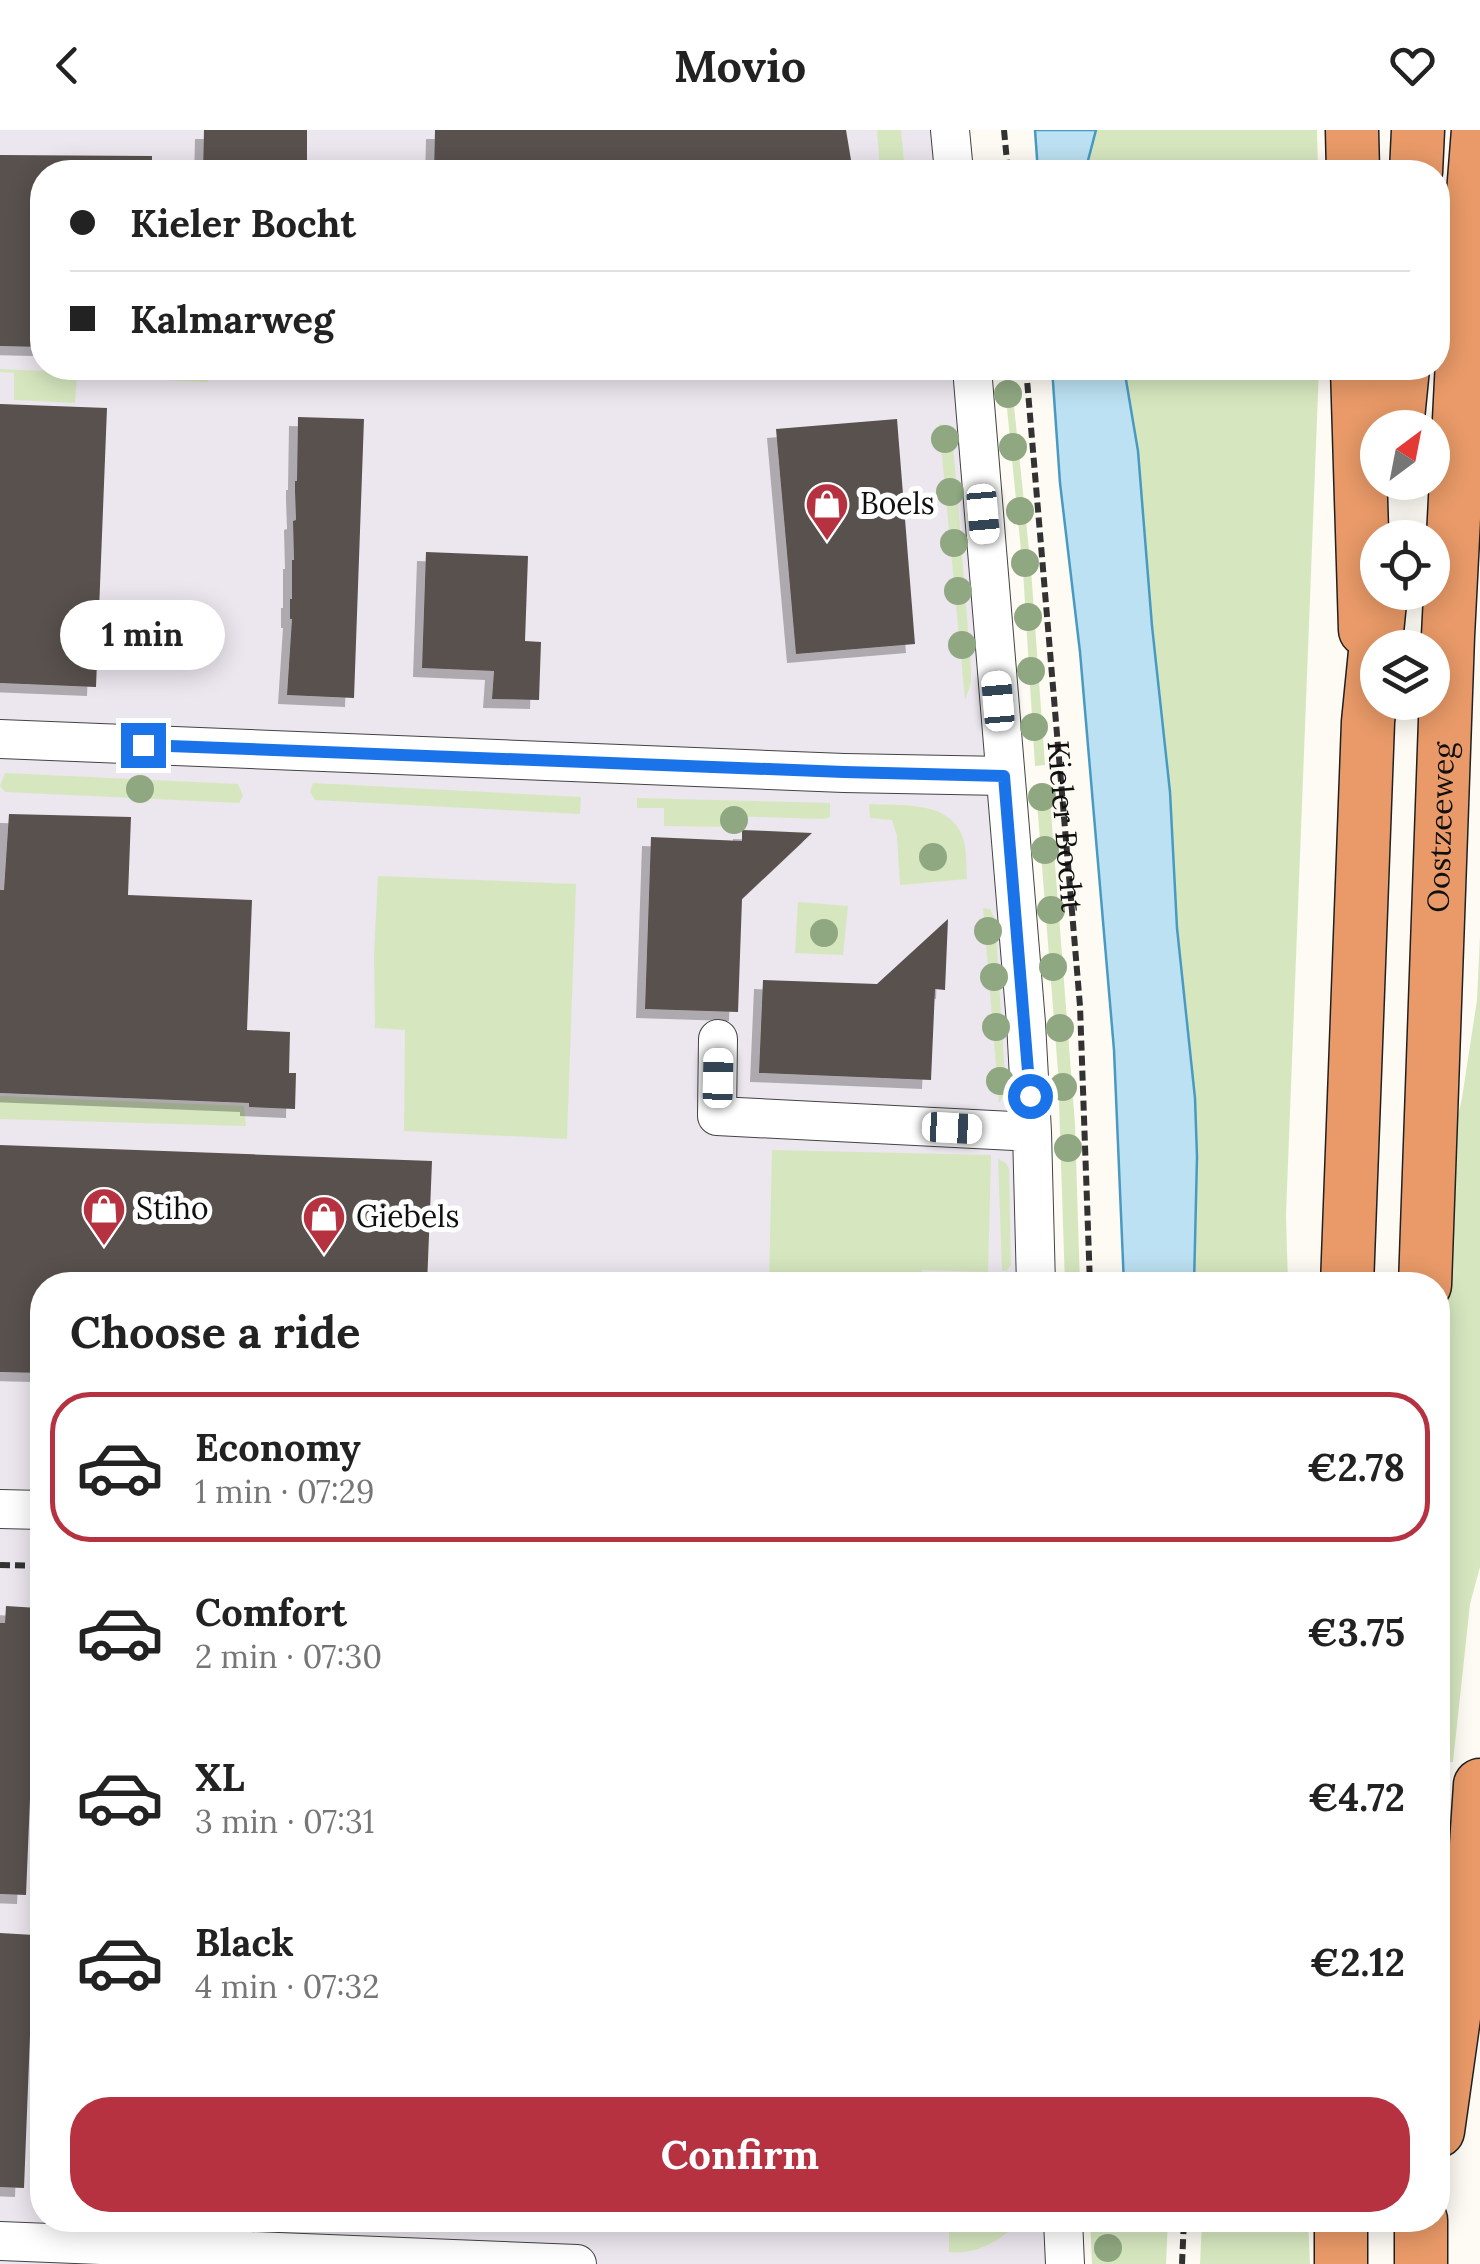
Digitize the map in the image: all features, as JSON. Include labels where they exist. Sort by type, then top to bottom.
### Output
[{"type":"highway","points":[[1352,130],[1353,160]]},
{"type":"highway","points":[[1417,160],[1418,130]]},
{"type":"highway","name":"Oostzeeweg","points":[[1426,1272],[1448,636],[1478,130]]},
{"type":"highway","points":[[1357,380],[1368,722]]},
{"type":"highway","points":[[1399,410],[1402,380]]},
{"type":"highway","points":[[1347,1272],[1368,722],[1379,610]]},
{"type":"highway","points":[[1450,2046],[1474,1875],[1480,1785]]},
{"type":"highway","points":[[1341,2232],[1341,2264]]},
{"type":"street","points":[[950,130],[953,160]]},
{"type":"street","name":"Kieler Bocht","points":[[973,380],[1026,1024],[1036,1272]]},
{"type":"street","points":[[0,740],[1004,776]]},
{"type":"street","points":[[718,1039],[718,1116],[1032,1132]]},
{"type":"street","points":[[0,1508],[30,1509]]},
{"type":"street","points":[[1063,2232],[1064,2264]]},
{"type":"street","points":[[0,2241],[577,2264]]},
{"type":"path","points":[[1004,130],[1007,160]]},
{"type":"path","name":"Kieler Bocht","points":[[1027,380],[1080,1006],[1090,1272]]},
{"type":"path","points":[[0,1564],[30,1565]]},
{"type":"path","points":[[1182,2264],[1183,2232]]},
{"type":"shaded area","points":[[0,130],[960,130],[962,160],[30,160],[30,380],[980,380],[1050,1272],[30,1272],[30,2232],[1080,2232],[1081,2264],[0,2264]]},
{"type":"green space","points":[[877,130],[901,130],[904,160],[879,160]]},
{"type":"green space","points":[[1096,130],[1317,130],[1318,160],[1088,160]]},
{"type":"green space","points":[[30,370],[30,380],[77,380],[75,403],[14,400],[14,373],[0,372]]},
{"type":"green space","points":[[1004,380],[1011,380],[1031,569],[1045,765],[1035,766],[1023,571]]},
{"type":"green space","points":[[1126,380],[1319,380],[1286,1215],[1288,1272],[1194,1272],[1195,1098],[1177,928],[1170,792],[1138,451]]},
{"type":"green space","points":[[939,424],[952,430],[971,668],[965,700]]},
{"type":"green space","points":[[5,773],[238,784],[243,796],[239,803],[5,792],[0,786]]},
{"type":"green space","points":[[313,783],[581,797],[580,814],[315,800],[310,792]]},
{"type":"green space","points":[[1049,786],[1075,1124],[1080,1272],[1065,1272],[1058,1072],[1036,789]]},
{"type":"green space","points":[[637,798],[830,803],[830,817],[726,816],[725,827],[664,826],[664,808],[637,808]]},
{"type":"green space","points":[[869,804],[923,808],[948,817],[963,838],[967,879],[900,885],[897,836],[892,820],[870,818]]},
{"type":"green space","points":[[378,876],[576,884],[567,1139],[404,1131],[405,1030],[375,1028]]},
{"type":"green space","points":[[798,902],[848,906],[843,955],[795,953]]},
{"type":"green space","points":[[983,908],[990,909],[995,919],[1006,1092],[999,1103]]},
{"type":"green space","points":[[1480,936],[1480,1567],[1470,1604],[1450,1762],[1449,1272],[1455,1128],[1477,1000]]},
{"type":"green space","points":[[0,1096],[244,1106],[246,1126],[0,1119]]},
{"type":"green space","points":[[772,1150],[991,1155],[988,1272],[769,1272]]},
{"type":"green space","points":[[998,1159],[1009,1169],[1011,1265],[1002,1271]]},
{"type":"green space","points":[[949,2232],[1008,2232],[968,2252],[949,2252]]},
{"type":"green space","points":[[1091,2232],[1167,2232],[1166,2264],[1092,2264]]},
{"type":"green space","points":[[1201,2232],[1309,2232],[1310,2264],[1200,2264]]},
{"type":"water","points":[[1035,130],[1096,130],[1088,160],[1037,160]]},
{"type":"water","points":[[1053,380],[1126,380],[1138,451],[1170,792],[1177,928],[1195,1098],[1194,1272],[1123,1272],[1114,1050],[1080,652],[1060,483]]},
{"type":"building","points":[[204,130],[307,130],[307,160],[203,160]]},
{"type":"building","points":[[435,130],[846,130],[851,160],[434,160]]},
{"type":"building","points":[[0,155],[152,156],[152,160],[30,160],[30,347],[0,346]]},
{"type":"building","points":[[0,404],[107,408],[96,687],[0,683]]},
{"type":"building","points":[[298,417],[364,419],[354,698],[287,695]]},
{"type":"building","points":[[897,419],[915,644],[796,654],[776,429]]},
{"type":"building","points":[[426,552],[528,556],[525,641],[541,642],[539,700],[492,699],[494,671],[422,668]]},
{"type":"building","points":[[9,814],[131,817],[128,895],[252,900],[247,1030],[290,1032],[289,1073],[296,1073],[295,1109],[249,1107],[249,1103],[0,1093],[0,890],[4,890]]},
{"type":"building","points":[[742,830],[812,833],[742,899],[738,1012],[645,1009],[651,837],[742,841]]},
{"type":"building","points":[[948,919],[945,990],[935,989],[931,1080],[759,1073],[763,980],[877,984]]},
{"type":"building","points":[[0,1145],[432,1161],[428,1272],[30,1272],[30,1373],[0,1372]]},
{"type":"building","points":[[6,1606],[30,1608],[26,1895],[0,1894],[0,1623],[5,1623]]},
{"type":"building","points":[[0,1933],[30,1935],[24,2188],[0,2187]]},
{"type":"place","name":"Boels","points":[[827,542]]},
{"type":"place","name":"Stiho","points":[[104,1247]]},
{"type":"place","name":"Giebels","points":[[324,1255]]},
{"type":"route","points":[[143,745],[1004,776],[1030,1096]]}]
